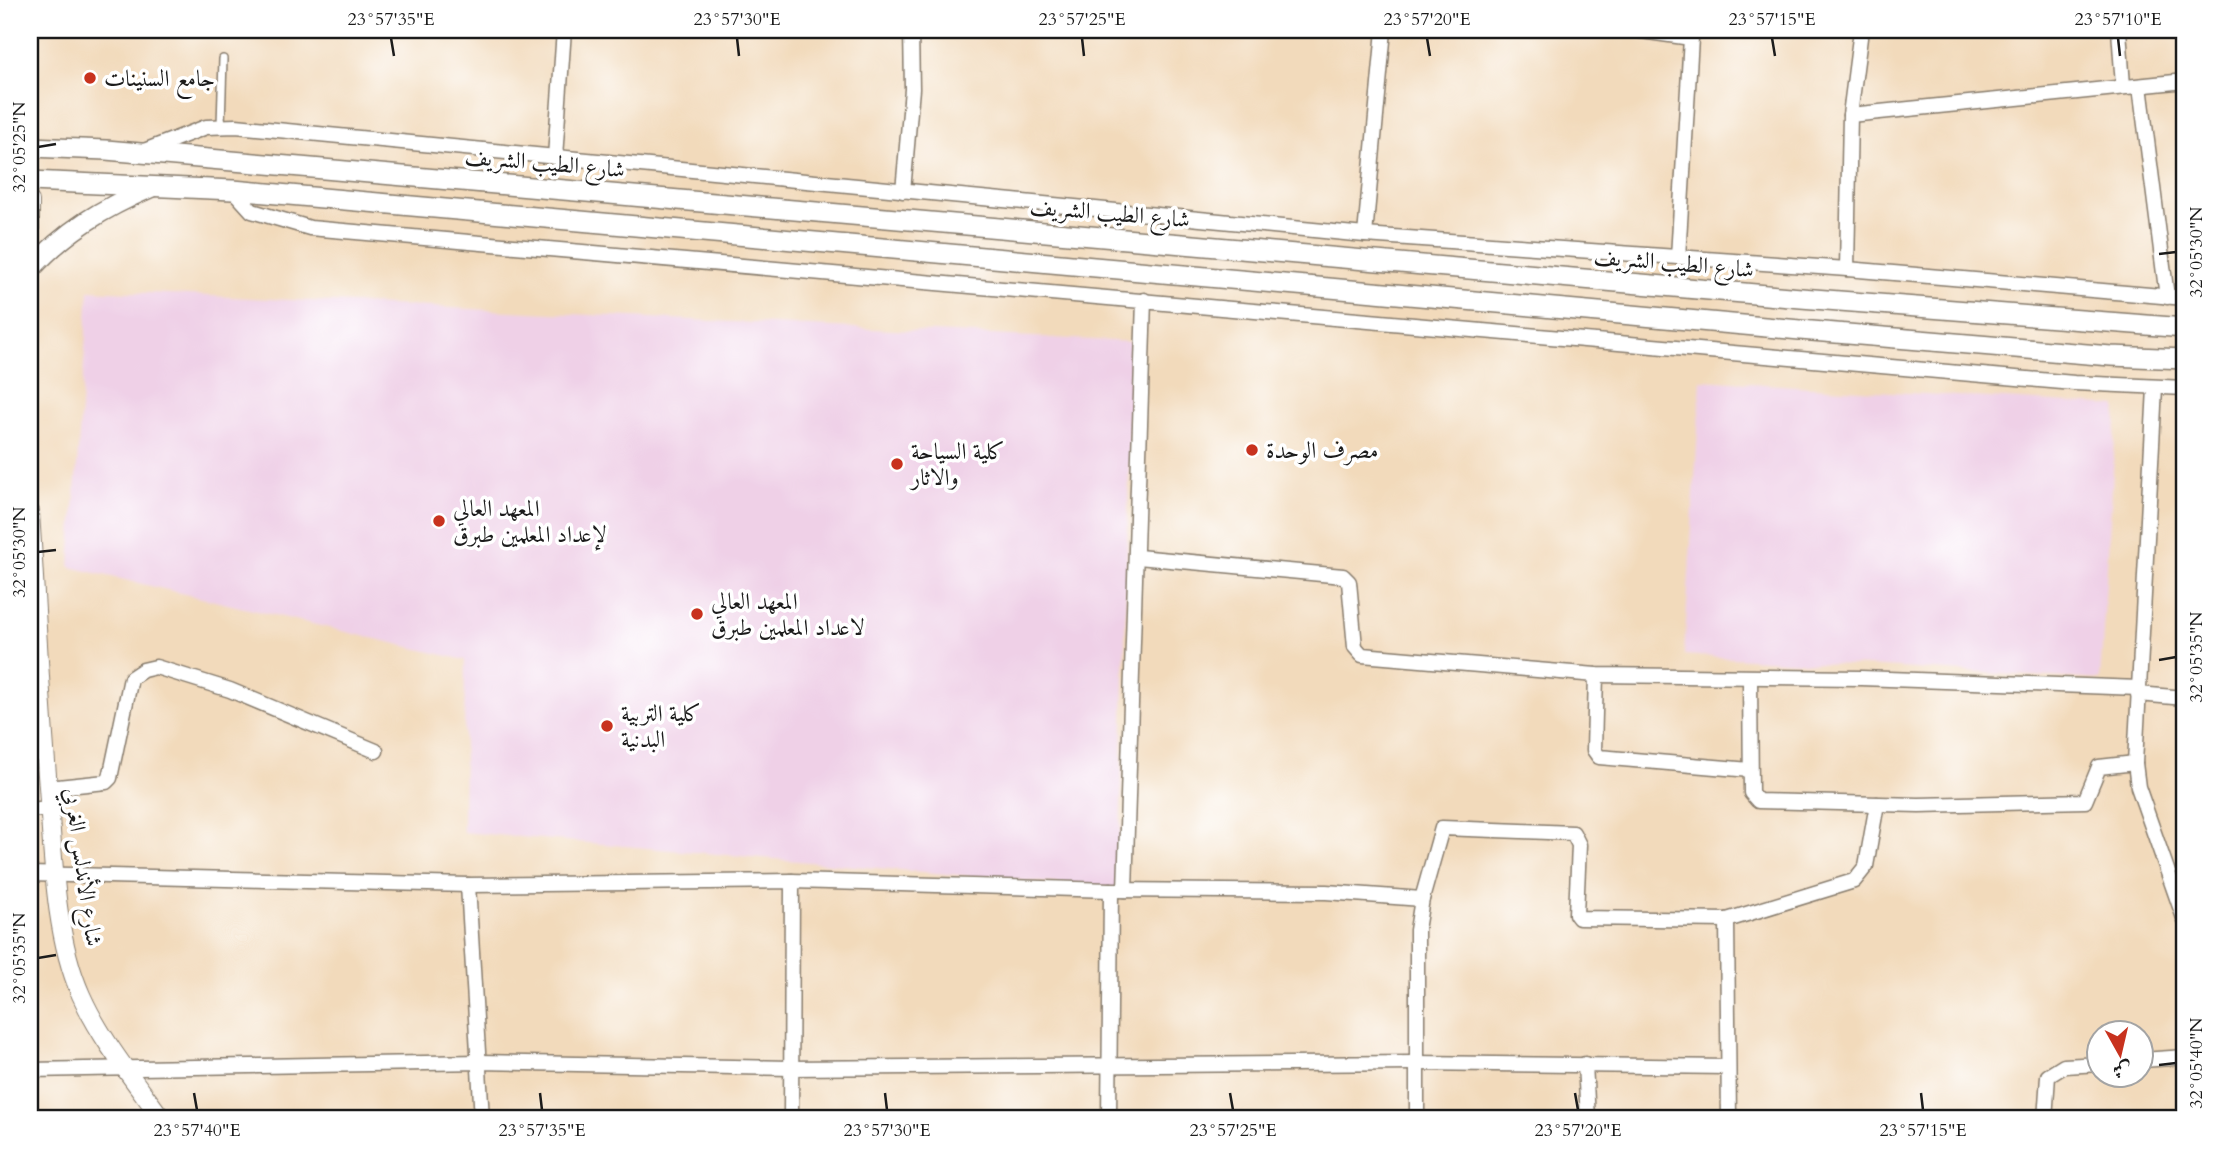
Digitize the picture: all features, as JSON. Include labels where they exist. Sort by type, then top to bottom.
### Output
[{"type":"main road","name":"شارع الطيب الشريف","points":[[30,147],[139,153],[1801,298],[2185,328]]},
{"type":"main road","points":[[30,181],[233,190],[1800,330],[2111,356],[2185,359]]},
{"type":"main road","points":[[30,271],[72,229],[97,212],[157,185]]},
{"type":"street","points":[[555,157],[564,30]]},
{"type":"street","points":[[902,191],[912,89],[911,30]]},
{"type":"street","points":[[1365,235],[1384,30]]},
{"type":"street","points":[[1634,30],[1691,34],[1678,257]]},
{"type":"street","points":[[1847,269],[1850,115],[1861,30]]},
{"type":"street","points":[[2119,30],[2123,86]]},
{"type":"street","points":[[1850,115],[2185,81]]},
{"type":"street","points":[[2140,86],[2167,297]]},
{"type":"street","points":[[139,153],[206,127],[221,125],[1365,235],[1847,269],[2185,298]]},
{"type":"street","points":[[233,190],[252,211],[310,228],[2155,388],[2185,388]]},
{"type":"street","points":[[30,201],[30,271]]},
{"type":"street","points":[[1109,1119],[1118,890],[1138,557],[1144,300]]},
{"type":"street","points":[[2155,388],[2135,763],[2138,787],[2179,881],[2185,921]]},
{"type":"street","name":"شارع الأندلس الغربي","points":[[30,512],[54,875],[65,940],[80,994],[162,1119]]},
{"type":"street","points":[[1138,557],[1343,576],[1349,582],[1355,647],[1362,655],[1596,675],[1861,678],[2138,691],[2185,698]]},
{"type":"street","points":[[48,788],[106,782],[110,778],[131,678],[143,670],[156,667],[230,690],[376,751]]},
{"type":"street","points":[[1596,675],[1594,750],[1599,757],[1751,770]]},
{"type":"street","points":[[1750,678],[1751,793],[1758,801],[1877,804],[2085,802],[2099,767],[2135,763]]},
{"type":"street","points":[[1417,1119],[1417,930],[1422,899],[1442,828],[1573,834],[1578,838],[1579,845],[1576,914],[1579,918],[1727,920],[1854,881],[1861,876],[1866,866],[1877,804]]},
{"type":"street","points":[[30,810],[49,808]]},
{"type":"street","points":[[30,874],[468,885],[792,881],[1118,890],[1326,892],[1422,899]]},
{"type":"street","points":[[791,1119],[792,881]]},
{"type":"street","points":[[468,885],[482,1119]]},
{"type":"street","points":[[1727,920],[1729,1119]]},
{"type":"street","points":[[2156,1059],[2185,1057]]},
{"type":"street","points":[[30,1070],[125,1066],[480,1062],[790,1068],[1416,1063],[1727,1067]]},
{"type":"street","points":[[1585,1064],[1588,1119]]},
{"type":"street","points":[[2045,1119],[2049,1076],[2064,1066],[2086,1065]]},
{"type":"lane","points":[[221,125],[223,59]]},
{"type":"shaded area","name":"المعهد العالي لاعداد المعلمين طبرق","points":[[89,290],[1132,342],[1119,889],[463,832],[465,660],[70,567]]},
{"type":"shaded area","points":[[1701,380],[2117,406],[2100,680],[1684,655]]},
{"type":"place","name":"جامع السنينات","points":[[90,78]]},
{"type":"place","name":"مصرف الوحدة","points":[[1252,450]]},
{"type":"place","name":"كلية السياحة والاثار","points":[[897,464]]},
{"type":"place","name":"المعهد العالي لإعداد المعلمين طبرق","points":[[439,521]]},
{"type":"place","name":"المعهد العالي لاعداد المعلمين طبرق","points":[[697,614]]},
{"type":"place","name":"كلية التربية البدنية","points":[[607,726]]}]
